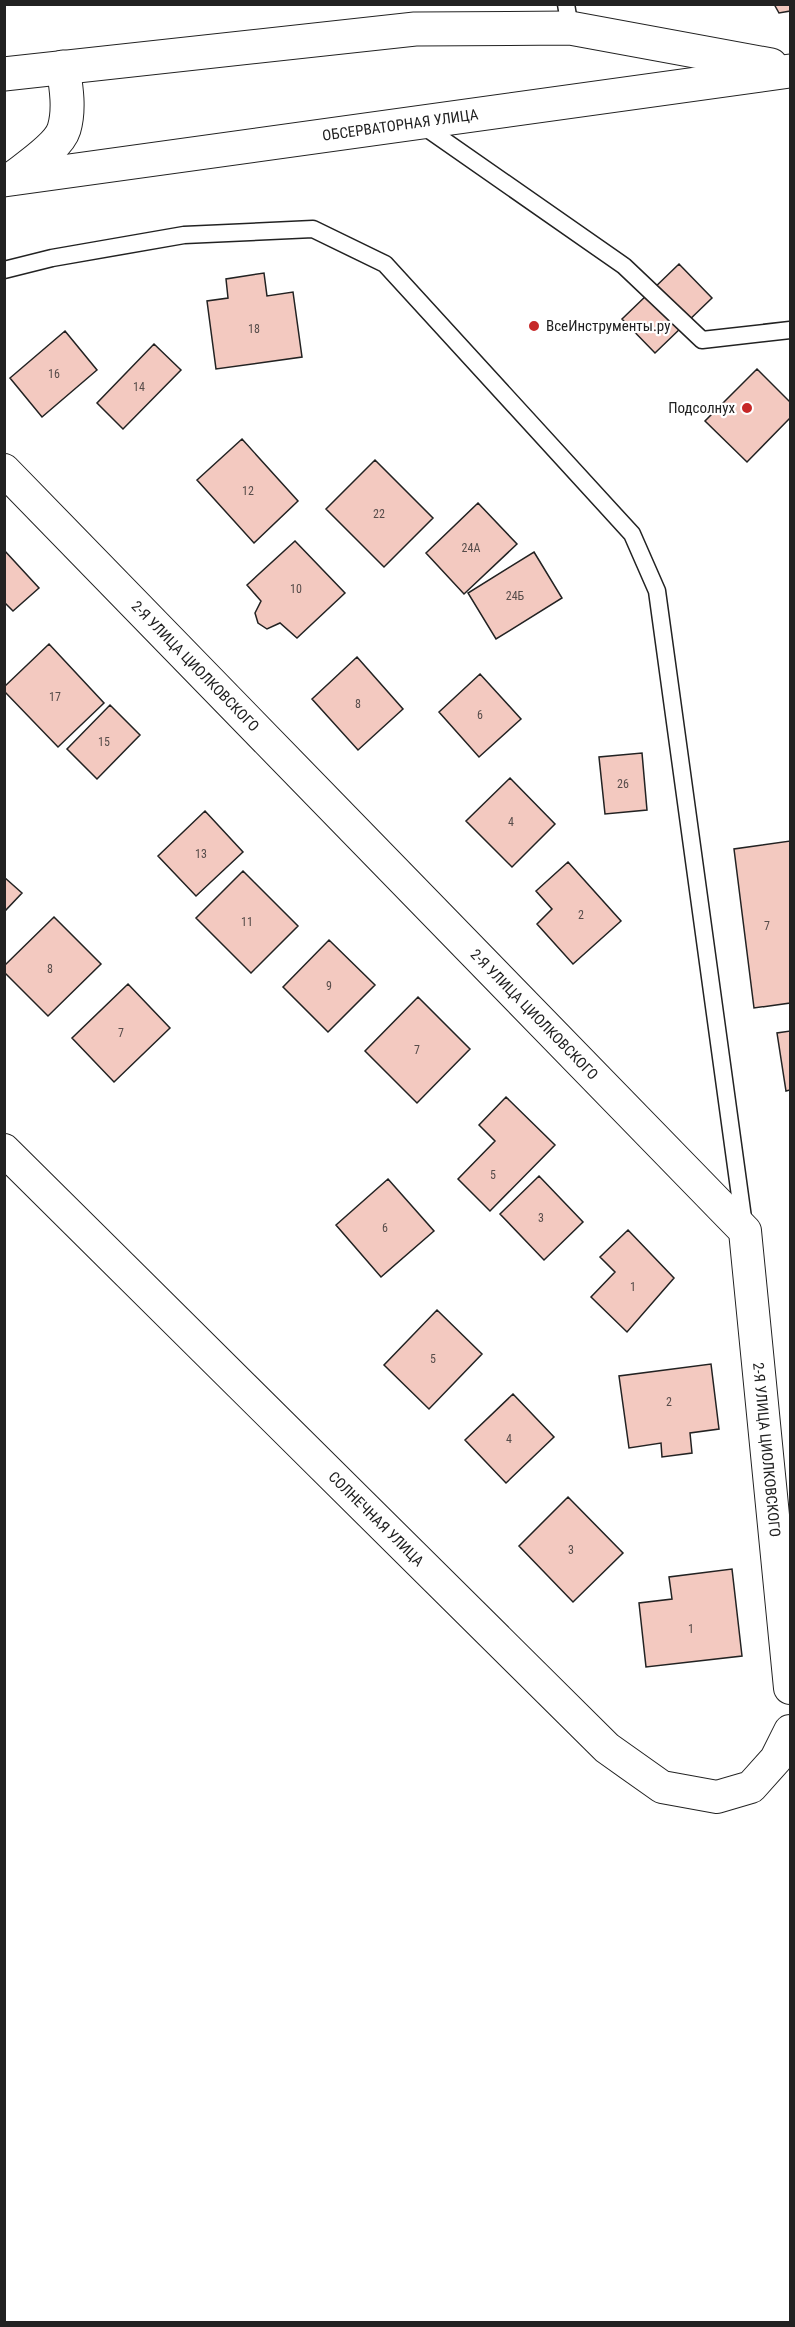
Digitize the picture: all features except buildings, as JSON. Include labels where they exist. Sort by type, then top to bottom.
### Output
[{"type":"main road","name":"ОБСЕРВАТОРНАЯ УЛИЦА","points":[[4,74],[415,29],[568,16],[661,43],[790,70]]},
{"type":"main road","name":"ОБСЕРВАТОРНАЯ УЛИЦА","points":[[8,180],[48,150],[64,130],[67,96],[63,67]]},
{"type":"main road","name":"ОБСЕРВАТОРНАЯ УЛИЦА","points":[[8,180],[790,70]]},
{"type":"street","name":"2-Я УЛИЦА ЦИОЛКОВСКОГО","points":[[4,470],[745,1231],[790,1688]]},
{"type":"street","name":"СОЛНЕЧНАЯ УЛИЦА","points":[[4,1150],[607,1748],[662,1787],[717,1797],[751,1787],[776,1759],[790,1731]]},
{"type":"lane","points":[[418,123],[624,266],[702,340],[790,330]]},
{"type":"lane","points":[[4,270],[52,258],[184,235],[313,229],[385,264],[632,534],[657,591],[745,1231]]},
{"type":"place","name":"ВсеИнструменты.ру","points":[[534,326]]},
{"type":"place","name":"Подсолнух","points":[[747,408]]}]
